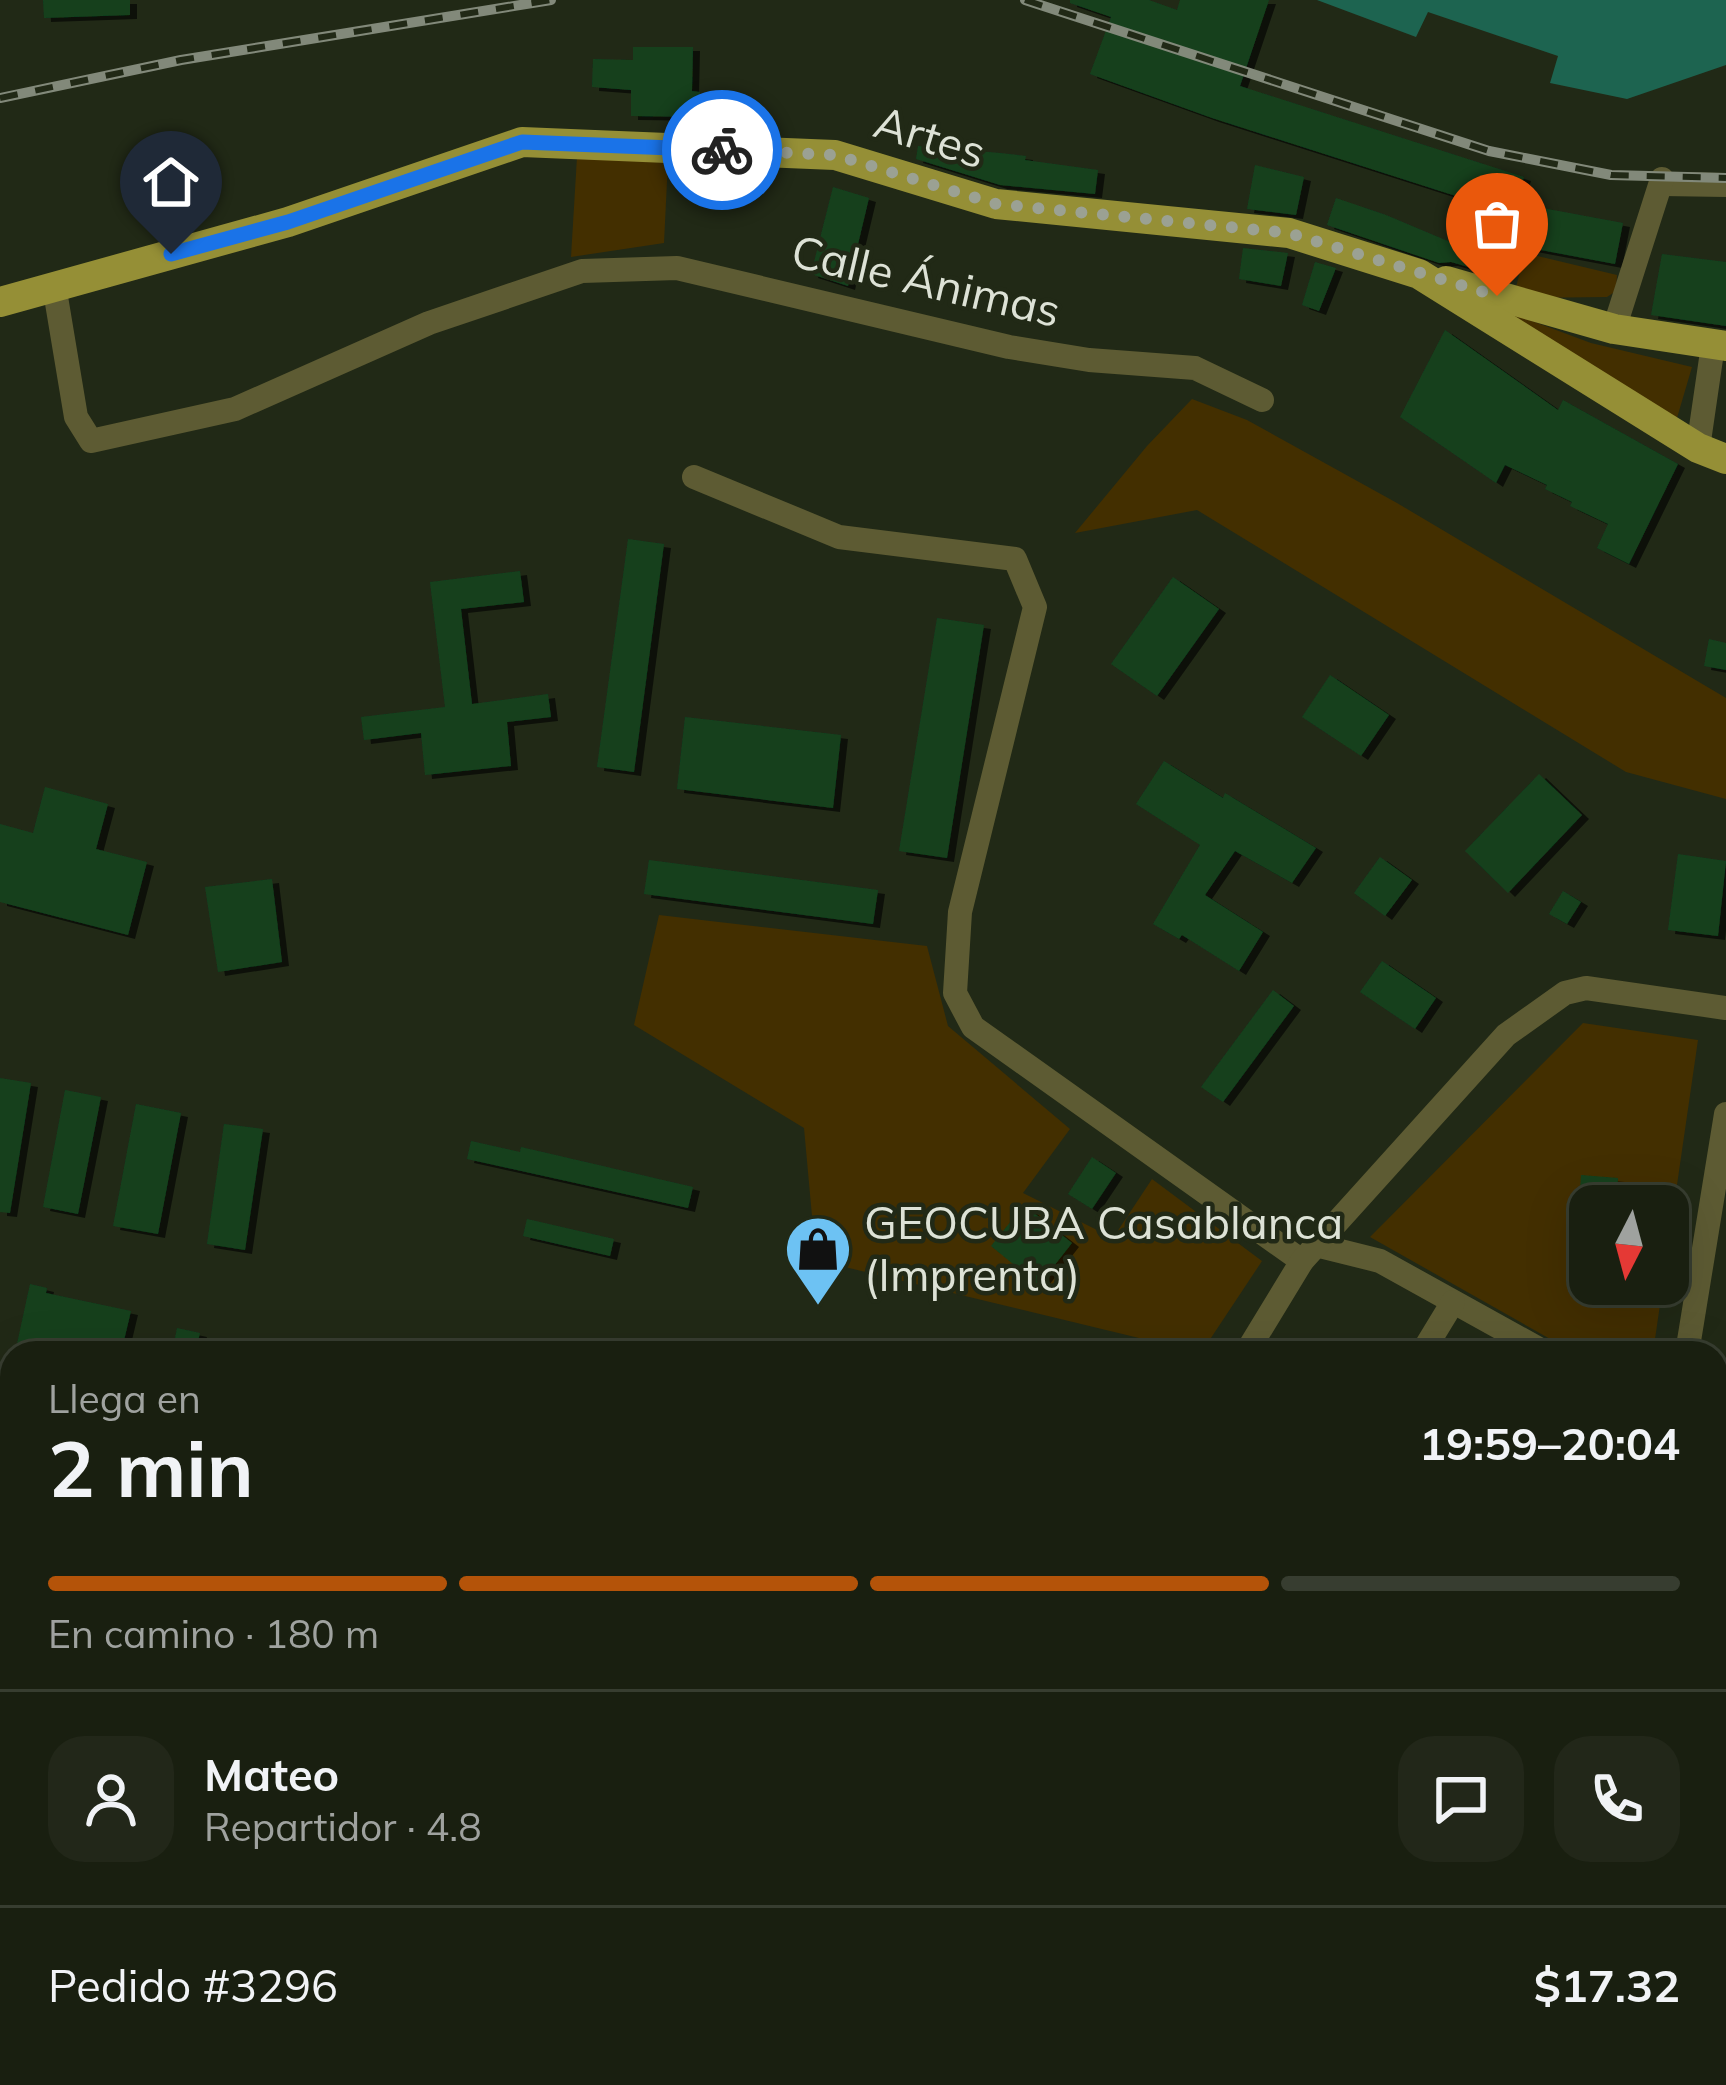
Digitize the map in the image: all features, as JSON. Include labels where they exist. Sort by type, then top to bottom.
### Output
[{"type":"main road","name":"Artes","points":[[0,302],[288,222],[522,142],[835,155],[996,204],[1289,233],[1419,274],[1712,454]]},
{"type":"main road","points":[[1419,274],[1614,329],[1719,346]]},
{"type":"street","points":[[1614,329],[1662,182],[1726,185]]},
{"type":"street","name":"Calle Ánimas","points":[[53,285],[76,417],[91,441],[235,409],[429,323],[582,271],[677,268],[1009,346],[1089,360],[1195,368],[1262,400]]},
{"type":"street","points":[[1712,454],[1719,346]]},
{"type":"street","points":[[694,477],[838,537],[1015,559],[1035,607],[960,912],[955,993],[973,1027],[1309,1253],[1380,1261],[1524,1341]]},
{"type":"street","points":[[1254,1341],[1309,1253],[1506,1035],[1565,993],[1586,988],[1726,1008]]},
{"type":"street","points":[[1689,1341],[1726,1114]]},
{"type":"street","points":[[1429,1341],[1453,1302]]},
{"type":"shaded area","points":[[1317,0],[1726,0],[1726,65],[1627,99],[1550,83],[1558,56],[1428,12],[1416,37]]},
{"type":"shaded area","points":[[577,157],[668,161],[664,243],[571,257]]},
{"type":"shaded area","points":[[1525,253],[1617,275],[1616,291],[1607,297],[1513,298]]},
{"type":"shaded area","points":[[1495,307],[1591,343],[1692,367],[1677,418]]},
{"type":"shaded area","points":[[1192,399],[1247,420],[1397,503],[1726,698],[1726,799],[1626,772],[1197,510],[1075,533]]},
{"type":"shaded area","points":[[659,915],[927,946],[948,1026],[1070,1129],[1023,1193],[1113,1238],[1152,1179],[1262,1261],[1209,1341],[1151,1341],[816,1260],[804,1128],[634,1025]]},
{"type":"shaded area","points":[[1583,1023],[1698,1040],[1677,1185],[1569,1185],[1569,1305],[1660,1305],[1655,1341],[1554,1341],[1370,1237]]},
{"type":"building","points":[[43,0],[130,0],[130,15],[44,18]]},
{"type":"building","points":[[1070,0],[1149,0],[1177,10],[1180,0],[1269,0],[1240,86],[1524,177],[1512,214],[1090,74],[1111,17]]},
{"type":"building","points":[[633,47],[693,47],[692,91],[700,92],[700,117],[631,116],[631,90],[592,87],[593,59],[633,60]]},
{"type":"building","points":[[918,146],[1026,156],[1025,160],[1098,170],[1095,194],[1000,185],[916,159]]},
{"type":"building","points":[[1255,165],[1304,177],[1296,215],[1247,209]]},
{"type":"building","points":[[833,187],[869,198],[848,286],[811,274]]},
{"type":"building","points":[[1336,198],[1507,266],[1503,277],[1439,263],[1327,225]]},
{"type":"building","points":[[1537,207],[1623,223],[1615,264],[1530,248]]},
{"type":"building","points":[[1243,248],[1288,253],[1281,286],[1239,279]]},
{"type":"building","points":[[1662,254],[1726,262],[1726,326],[1651,315]]},
{"type":"building","points":[[1315,262],[1336,268],[1319,311],[1302,305]]},
{"type":"building","points":[[1445,330],[1558,410],[1563,400],[1678,464],[1629,564],[1597,548],[1608,524],[1505,465],[1496,483],[1400,417]]},
{"type":"building","points":[[628,539],[664,544],[634,772],[597,767]]},
{"type":"building","points":[[520,571],[524,602],[461,609],[472,704],[548,694],[551,717],[507,722],[511,766],[425,775],[421,733],[364,740],[361,717],[445,707],[430,582]]},
{"type":"building","points":[[1173,577],[1219,609],[1157,696],[1111,664]]},
{"type":"building","points":[[937,618],[984,625],[947,858],[899,851]]},
{"type":"building","points":[[1709,639],[1726,643],[1726,670],[1704,666]]},
{"type":"building","points":[[1330,675],[1389,715],[1361,756],[1302,717]]},
{"type":"building","points":[[685,717],[841,735],[833,808],[677,789]]},
{"type":"building","points":[[1164,761],[1316,848],[1292,883],[1235,851],[1205,895],[1263,932],[1239,971],[1182,935],[1179,939],[1153,924],[1200,845],[1136,804]]},
{"type":"building","points":[[1539,774],[1582,815],[1508,893],[1465,851]]},
{"type":"building","points":[[45,787],[108,804],[96,849],[147,862],[128,935],[0,902],[0,824],[33,833]]},
{"type":"building","points":[[1678,854],[1726,861],[1718,936],[1668,930]]},
{"type":"building","points":[[1380,857],[1412,880],[1385,916],[1354,893]]},
{"type":"building","points":[[649,860],[878,890],[873,924],[644,894]]},
{"type":"building","points":[[272,879],[282,962],[218,972],[205,887]]},
{"type":"building","points":[[1563,891],[1581,902],[1567,924],[1549,914]]},
{"type":"building","points":[[1382,961],[1436,998],[1415,1029],[1360,992]]},
{"type":"building","points":[[1273,990],[1294,1006],[1223,1102],[1201,1087]]},
{"type":"building","points":[[0,1078],[31,1083],[10,1213],[0,1212]]},
{"type":"building","points":[[65,1090],[101,1097],[78,1214],[43,1207]]},
{"type":"building","points":[[136,1104],[181,1113],[158,1234],[113,1226]]},
{"type":"building","points":[[224,1124],[263,1129],[245,1250],[207,1244]]},
{"type":"building","points":[[471,1141],[520,1152],[521,1147],[693,1187],[688,1208],[467,1159]]},
{"type":"building","points":[[1092,1157],[1116,1173],[1092,1209],[1068,1194]]},
{"type":"building","points":[[1581,1175],[1618,1178],[1618,1185],[1580,1185]]},
{"type":"building","points":[[1024,1205],[1072,1243],[1039,1285],[991,1246]]},
{"type":"building","points":[[527,1219],[614,1239],[610,1256],[523,1236]]},
{"type":"building","points":[[30,1284],[47,1288],[46,1293],[131,1311],[124,1341],[18,1341]]},
{"type":"building","points":[[177,1328],[200,1333],[198,1341],[174,1341]]},
{"type":"railway","points":[[0,98],[181,60],[551,0]]},
{"type":"railway","points":[[1025,0],[1489,151],[1611,175],[1726,178]]},
{"type":"way so far","points":[[722,150],[835,155],[996,204],[1289,233],[1497,296]]},
{"type":"place","name":"GEOCUBA Casablanca (Imprenta)","points":[[818,1308]]},
{"type":"route","points":[[171,254],[288,222],[522,142],[722,150]]}]
